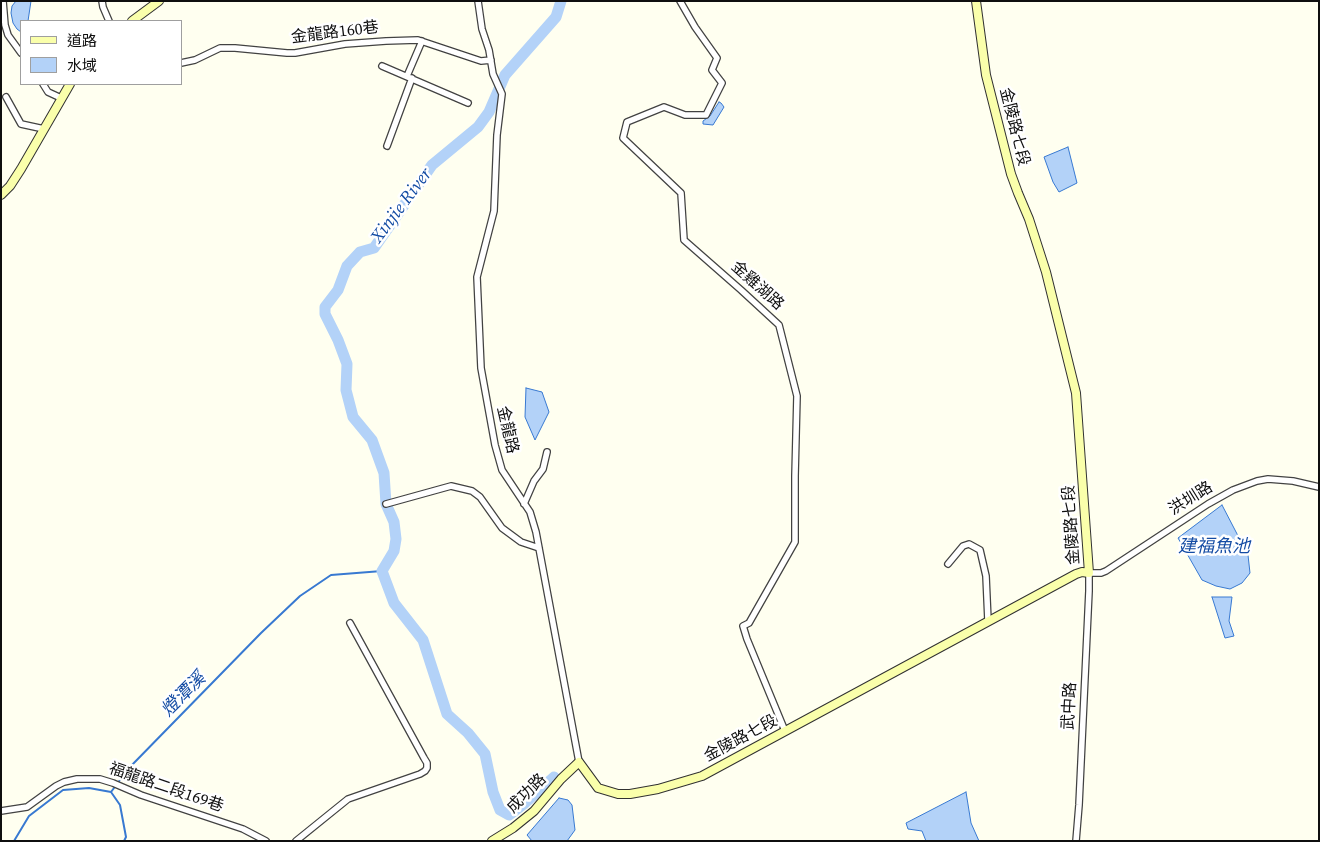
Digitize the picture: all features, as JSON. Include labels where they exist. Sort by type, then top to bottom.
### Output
[{"type":"street","points":[[3,1],[8,35],[20,52]]},
{"type":"street","points":[[102,1],[109,20]]},
{"type":"street","points":[[133,20],[160,1]]},
{"type":"street","points":[[478,1],[482,29],[490,50],[491,60]]},
{"type":"street","name":"金雞湖路","points":[[680,1],[695,27],[717,58],[712,70],[722,83],[706,115],[685,115],[664,107],[627,122],[623,138],[680,193],[684,240],[779,324],[797,396],[795,542],[749,623],[743,626],[746,639],[785,731]]},
{"type":"street","name":"金陵路七段","points":[[578,762],[598,788],[618,794],[658,789],[702,776],[988,620],[1076,574],[1089,572],[1076,393],[1046,272],[1029,219],[1011,174],[986,76],[976,1]]},
{"type":"street","name":"金龍路160巷","points":[[182,63],[194,60],[220,48],[295,53],[345,44],[386,41],[422,41],[481,61],[491,60]]},
{"type":"street","points":[[387,146],[422,41]]},
{"type":"street","name":"金龍路","points":[[491,60],[502,94],[497,135],[494,211],[478,277],[481,359],[495,445],[502,470],[530,512],[536,532],[578,762]]},
{"type":"street","points":[[382,66],[468,103]]},
{"type":"street","points":[[44,85],[48,92],[61,98]]},
{"type":"street","points":[[1,195],[10,186],[21,169],[69,85]]},
{"type":"street","points":[[6,97],[21,124],[44,130]]},
{"type":"street","points":[[524,504],[548,452]]},
{"type":"street","name":"洪圳路","points":[[1089,572],[1101,573],[1106,571],[1208,504],[1233,490],[1257,481],[1268,479],[1293,481],[1319,487]]},
{"type":"street","points":[[386,504],[451,486],[472,491],[480,497],[502,528],[522,542],[539,548]]},
{"type":"street","points":[[948,564],[962,546],[969,544],[980,550],[986,576],[988,620]]},
{"type":"street","name":"武中路","points":[[1076,841],[1089,572]]},
{"type":"street","points":[[296,841],[348,799],[420,774],[425,772],[427,768],[427,763],[350,623]]},
{"type":"street","name":"成功路","points":[[492,841],[533,812],[556,784],[578,762]]},
{"type":"street","name":"福龍路二段169巷","points":[[1,811],[27,807],[64,782],[77,779],[100,779],[141,795],[243,829],[266,841]]},
{"type":"water","points":[[16,1],[31,1],[28,20],[20,20],[20,31],[13,23],[12,6]]},
{"type":"water","points":[[719,102],[724,107],[713,125],[703,124],[703,121],[710,116]]},
{"type":"water","points":[[1068,147],[1077,183],[1059,192],[1053,182],[1044,157]]},
{"type":"water","points":[[526,388],[542,392],[549,412],[535,440],[525,417]]},
{"type":"water","name":"建福魚池","points":[[1222,505],[1248,555],[1250,573],[1242,583],[1230,589],[1202,580],[1178,538]]},
{"type":"water","points":[[1212,597],[1232,597],[1229,621],[1234,636],[1225,638]]},
{"type":"water","points":[[966,792],[971,823],[979,841],[926,841],[922,831],[908,829],[906,823]]},
{"type":"water","points":[[559,798],[568,800],[572,805],[575,830],[567,841],[532,841],[527,835]]},
{"type":"waterway","name":"Xinjie River","points":[[554,777],[509,815],[500,810],[493,792],[485,754],[468,733],[447,714],[423,640],[394,603],[382,571],[394,551],[396,539],[394,522],[386,504],[384,473],[372,440],[353,417],[346,390],[347,364],[325,314],[325,307],[338,290],[347,266],[360,252],[374,248],[432,165],[478,127],[489,112],[505,75],[556,17],[561,1]]},
{"type":"waterway","name":"燈潭溪","points":[[14,841],[29,816],[63,790],[89,788],[111,792],[129,768],[261,633],[300,596],[331,575],[382,571]]},
{"type":"waterway","points":[[111,792],[120,805],[126,837],[124,841]]}]
